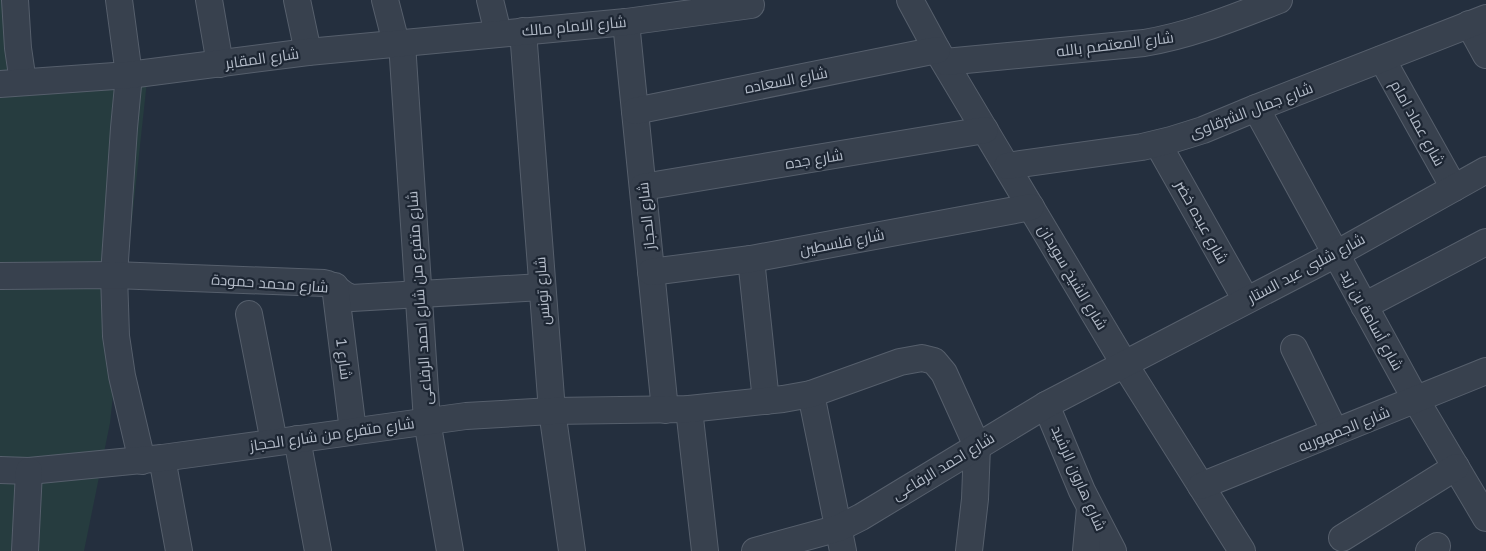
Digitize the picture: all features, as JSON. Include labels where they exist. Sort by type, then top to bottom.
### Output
[{"type":"street","name":"شارع المقابر","points":[[15,0],[18,48],[12,83],[129,75],[308,52],[399,43]]},
{"type":"street","points":[[119,0],[129,75],[114,274],[116,336],[122,376],[152,460],[179,551]]},
{"type":"street","points":[[209,0],[220,64]]},
{"type":"street","points":[[297,0],[308,52]]},
{"type":"street","name":"شارع متفرع من شارع احمد الرفاعى","points":[[385,0],[399,43],[427,421],[450,551]]},
{"type":"street","name":"شارع تونس","points":[[490,0],[511,32],[542,286],[552,411],[572,551]]},
{"type":"street","name":"شارع الشيخ سويدان","points":[[910,0],[941,56],[1125,365],[1242,551]]},
{"type":"street","name":"شارع المعتصم بالله","points":[[941,56],[1144,43],[1169,39],[1199,31],[1274,1]]},
{"type":"street","name":"شارع الامام مالك","points":[[399,43],[626,22],[751,5]]},
{"type":"street","points":[[1478,21],[1486,55]]},
{"type":"street","name":"شارع جمال الشرقاوى","points":[[1007,166],[1158,144],[1203,130],[1478,21]]},
{"type":"street","name":"شارع الحجاز","points":[[626,22],[651,272],[705,551]]},
{"type":"street","name":"شارع السعاده","points":[[635,111],[941,56]]},
{"type":"street","name":"شارع عماد امام","points":[[1382,59],[1454,188]]},
{"type":"street","name":"شارع أسامة بن زيد","points":[[1256,108],[1416,400],[1486,518]]},
{"type":"street","name":"شارع جده","points":[[643,187],[985,130]]},
{"type":"street","name":"شارع عبده خضر","points":[[1158,144],[1246,300]]},
{"type":"street","name":"شارع شلبى عبد الستار","points":[[1125,365],[1336,254],[1486,170]]},
{"type":"street","name":"شارع فلسطين","points":[[651,272],[751,259],[1031,206]]},
{"type":"street","points":[[1364,306],[1486,242]]},
{"type":"street","points":[[751,259],[766,401]]},
{"type":"street","points":[[0,276],[114,274]]},
{"type":"street","name":"شارع محمد حمودة","points":[[114,274],[324,283],[335,286],[343,294],[352,298],[542,286]]},
{"type":"street","name":"شارع 1","points":[[335,286],[353,431]]},
{"type":"street","points":[[249,314],[318,551]]},
{"type":"street","points":[[1294,348],[1336,432]]},
{"type":"street","name":"شارع متفرع من شارع الحجاز","points":[[0,470],[30,471],[152,460],[466,416],[552,411],[677,410],[766,401],[811,394],[900,362],[922,358],[934,361],[944,373],[977,446]]},
{"type":"street","name":"شارع احمد الرفاعى","points":[[755,551],[841,540],[860,517],[1046,405],[1125,365]]},
{"type":"street","name":"شارع الجمهوريه","points":[[1202,486],[1486,371]]},
{"type":"street","points":[[811,394],[841,540]]},
{"type":"street","name":"شارع هارون الرشيد","points":[[1046,405],[1082,491],[1113,551]]},
{"type":"street","points":[[969,551],[975,499],[977,446]]},
{"type":"street","points":[[1342,538],[1456,467]]},
{"type":"street","points":[[25,551],[30,471]]},
{"type":"street","points":[[1086,551],[1090,508]]},
{"type":"green space","points":[[0,0],[5,0],[10,89],[147,81],[110,423],[84,551],[0,551]]}]
